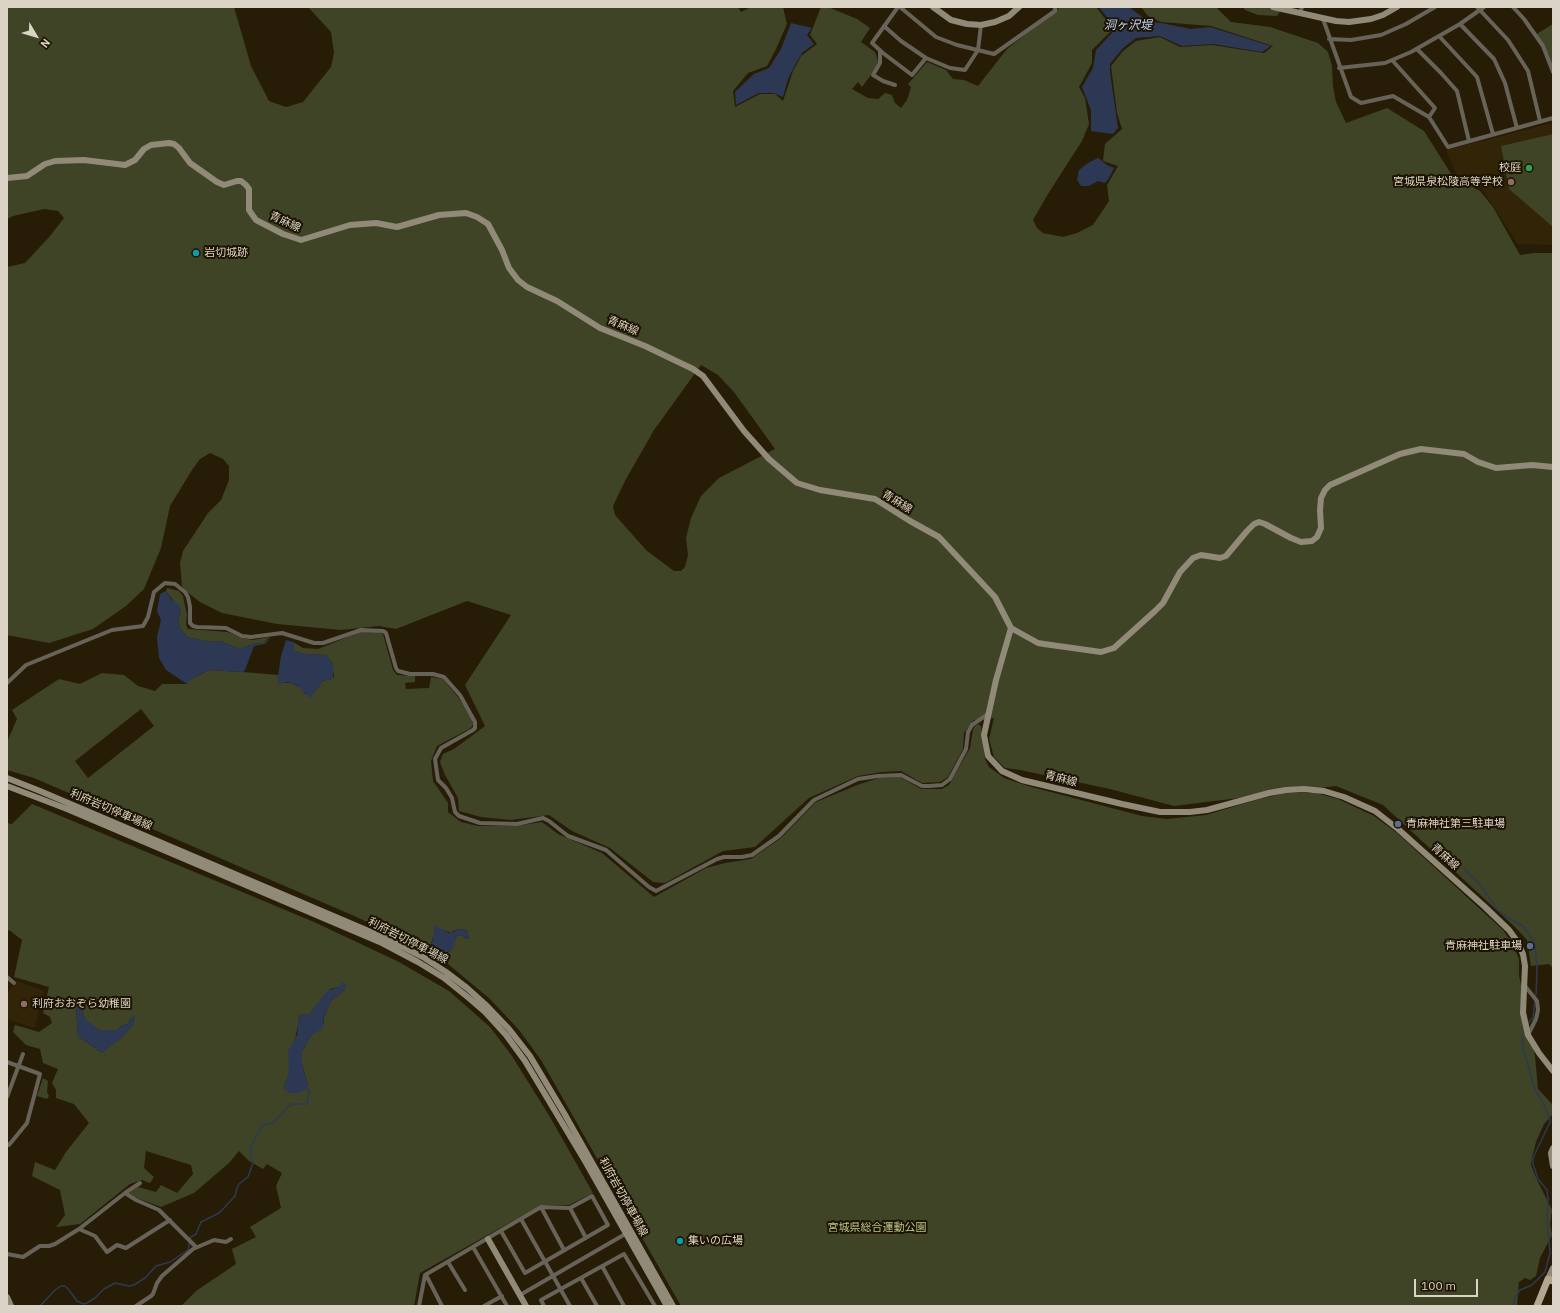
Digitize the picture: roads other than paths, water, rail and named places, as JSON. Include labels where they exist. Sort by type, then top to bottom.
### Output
[{"type":"main road","points":[[1537,1306],[1551,1280]]},
{"type":"street","points":[[926,58],[912,75],[872,43],[899,7],[914,21],[936,37],[957,45],[994,54],[1054,11],[1055,7]]},
{"type":"street","points":[[933,7],[951,20],[967,24],[981,25],[995,22],[1009,16],[1019,7]]},
{"type":"street","points":[[1273,7],[1301,10],[1322,19],[1336,21],[1360,21],[1383,15],[1397,7]]},
{"type":"street","points":[[1329,39],[1351,40],[1381,35],[1406,24],[1435,7]]},
{"type":"street","points":[[1339,68],[1385,63],[1417,49],[1460,24],[1479,9],[1484,7]]},
{"type":"street","points":[[1512,7],[1524,20],[1543,46],[1552,64],[1553,72]]},
{"type":"street","points":[[1479,9],[1508,40],[1528,71],[1540,121]]},
{"type":"street","points":[[1322,19],[1351,97],[1361,102],[1393,96],[1429,117],[1448,147],[1553,118]]},
{"type":"street","points":[[1460,24],[1494,59],[1505,83],[1517,128]]},
{"type":"street","points":[[884,26],[926,58],[950,68],[965,70],[978,50],[981,25]]},
{"type":"street","points":[[1439,36],[1477,77],[1493,134]]},
{"type":"street","points":[[1417,49],[1457,91],[1469,141]]},
{"type":"street","points":[[880,50],[880,63],[873,76],[883,81],[895,84]]},
{"type":"street","points":[[1392,60],[1435,108],[1429,117]]},
{"type":"street","name":"青麻線","points":[[7,178],[27,176],[45,164],[55,161],[84,160],[125,165],[135,160],[144,148],[151,145],[169,143],[174,144],[179,148],[190,163],[217,182],[224,185],[241,181],[246,184],[249,189],[249,210],[256,220],[283,234],[302,240],[350,225],[376,223],[397,227],[439,215],[466,213],[477,217],[488,224],[502,250],[509,268],[518,280],[527,287],[557,301],[600,328],[646,346],[693,369],[703,376],[744,431],[769,459],[797,483],[820,490],[875,499],[939,537],[995,597],[1011,628],[996,680],[984,735],[988,756],[1002,771],[1011,776],[1056,788],[1160,812],[1190,812],[1207,810],[1269,793],[1304,789],[1324,791],[1344,796],[1375,810],[1509,930],[1517,941],[1523,954],[1525,966],[1523,1013],[1528,1035],[1539,1053],[1553,1071]]},
{"type":"street","points":[[1011,628],[1038,643],[1101,652],[1114,648],[1155,611],[1180,572],[1193,558],[1201,555],[1220,558],[1226,556],[1247,531],[1254,524],[1259,522],[1301,542],[1312,541],[1317,537],[1321,528],[1321,498],[1325,490],[1330,485],[1400,454],[1421,449],[1464,454],[1478,462],[1496,468],[1532,465],[1553,467]]},
{"type":"street","points":[[7,683],[26,665],[112,630],[143,626],[148,617],[154,592],[165,583],[175,584],[185,592],[188,597],[190,607],[190,623],[197,627],[226,628],[242,636],[251,637],[282,633],[322,643],[362,630],[383,631],[386,632],[398,671],[410,674],[433,674],[444,677],[460,695],[475,722],[475,728],[473,730],[441,748],[435,759],[438,780],[446,788],[452,798],[454,812],[459,816],[480,823],[517,824],[543,818],[568,836],[606,850],[649,887],[656,891],[717,859],[752,855],[779,836],[814,800],[858,779],[901,775],[922,786],[942,785],[950,779],[966,749],[968,732],[972,725],[988,714]]},
{"type":"street","name":"利府岩切停車場線","points":[[7,778],[385,938],[423,957],[446,972],[487,1006],[509,1029],[530,1056],[564,1113],[667,1306]]},
{"type":"street","name":"利府岩切停車場線","points":[[7,786],[67,809],[368,937],[418,962],[444,978],[485,1012],[506,1035],[525,1061],[628,1233],[674,1306]]},
{"type":"street","points":[[7,977],[14,983]]},
{"type":"street","points":[[1525,986],[1537,1001],[1538,1010],[1536,1019],[1528,1035]]},
{"type":"street","points":[[7,1097],[23,1054]]},
{"type":"street","points":[[7,1062],[40,1074],[27,1123],[9,1145],[7,1144]]},
{"type":"street","points":[[1553,1148],[1553,1166]]},
{"type":"street","points":[[7,1254],[23,1257],[40,1246],[55,1244],[79,1229],[124,1192],[140,1183]]},
{"type":"street","points":[[124,1192],[136,1200],[159,1210],[196,1247]]},
{"type":"street","points":[[419,1306],[426,1275],[541,1207],[570,1208],[592,1196],[608,1225],[525,1273],[501,1231]]},
{"type":"street","points":[[541,1207],[564,1250]]},
{"type":"street","points":[[570,1208],[586,1238]]},
{"type":"street","points":[[520,1219],[570,1306]]},
{"type":"street","points":[[79,1229],[95,1236],[107,1252],[117,1245],[126,1248],[170,1220]]},
{"type":"street","points":[[520,1295],[628,1233]]},
{"type":"street","points":[[136,1306],[154,1294],[157,1283],[162,1276],[196,1247],[214,1240],[226,1242],[231,1239]]},
{"type":"street","points":[[488,1239],[526,1306]]},
{"type":"street","points":[[473,1247],[507,1306]]},
{"type":"street","points":[[544,1306],[541,1300],[624,1254],[655,1306]]},
{"type":"street","points":[[448,1262],[465,1290]]},
{"type":"street","points":[[602,1266],[624,1306]]},
{"type":"street","points":[[1551,1280],[1553,1268]]},
{"type":"street","points":[[426,1275],[442,1306]]},
{"type":"street","points":[[581,1278],[597,1306]]},
{"type":"street","points":[[484,1306],[502,1296]]},
{"type":"street","points":[[7,1297],[11,1306]]},
{"type":"water","name":"洞ヶ沢堤","points":[[1099,7],[1129,7],[1149,22],[1191,29],[1210,27],[1271,46],[1262,52],[1213,44],[1182,46],[1160,36],[1136,38],[1123,48],[1110,64],[1118,128],[1113,134],[1091,131],[1091,110],[1082,87],[1093,68],[1096,50],[1112,33],[1113,25]]},
{"type":"water","points":[[791,23],[812,28],[807,35],[814,44],[802,53],[788,79],[783,97],[773,93],[759,93],[736,105],[735,92],[754,74],[769,68],[781,49]]},
{"type":"water","points":[[1098,158],[1114,168],[1109,178],[1105,183],[1098,181],[1089,186],[1081,186],[1077,180],[1079,170]]},
{"type":"water","points":[[166,591],[171,599],[180,606],[181,611],[178,619],[180,628],[187,637],[211,642],[220,641],[237,648],[243,648],[254,643],[262,644],[271,638],[265,644],[254,646],[243,672],[209,670],[188,681],[189,683],[187,684],[166,670],[159,658],[157,637],[161,620],[157,611],[160,594]]},
{"type":"water","points":[[286,640],[293,642],[294,649],[297,652],[325,655],[333,664],[333,678],[323,681],[310,698],[296,685],[287,682],[280,684],[277,683],[281,656]]},
{"type":"water","points":[[435,925],[449,933],[454,932],[457,929],[467,930],[470,938],[468,939],[462,935],[457,936],[452,949],[446,953],[443,958],[429,949],[429,945],[432,943]]},
{"type":"water","points":[[343,982],[346,985],[345,989],[330,1002],[324,1016],[323,1028],[312,1035],[302,1051],[302,1064],[308,1086],[300,1093],[288,1092],[284,1089],[284,1086],[289,1074],[288,1051],[297,1035],[299,1016],[310,1013],[327,991],[338,987]]},
{"type":"water","points":[[76,1000],[80,1003],[85,1019],[99,1030],[117,1030],[121,1026],[128,1024],[133,1015],[135,1017],[132,1026],[120,1039],[102,1053],[78,1036],[76,1007],[74,1002]]},
{"type":"waterway","points":[[1465,869],[1480,885],[1498,910],[1523,926],[1533,940],[1535,945],[1537,969],[1536,995]]},
{"type":"waterway","points":[[1528,1023],[1533,1018],[1535,1000]]},
{"type":"waterway","points":[[1513,1306],[1515,1298],[1520,1290],[1532,1285],[1545,1272],[1550,1253],[1547,1217],[1547,1190],[1538,1179],[1533,1164],[1533,1158],[1550,1119],[1535,1090],[1523,1048],[1522,1035]]},
{"type":"waterway","points":[[40,1306],[55,1290],[61,1286],[65,1286],[77,1301],[85,1304],[95,1298],[104,1289],[115,1283],[129,1286],[134,1285],[145,1278],[156,1266],[170,1262],[188,1250],[189,1241],[191,1237],[196,1234],[201,1222],[219,1213],[235,1196],[239,1184],[248,1177],[253,1163],[250,1156],[252,1144],[261,1127],[266,1124],[273,1123],[291,1104],[307,1104],[309,1091],[306,1087]]},
{"type":"place","name":"校庭","points":[[1529,168]]},
{"type":"place","name":"宮城県泉松陵高等学校","points":[[1511,182]]},
{"type":"place","name":"岩切城跡","points":[[196,253]]},
{"type":"place","name":"青麻神社第三駐車場","points":[[1398,824]]},
{"type":"place","name":"青麻神社駐車場","points":[[1530,946]]},
{"type":"place","name":"利府おおぞら幼稚園","points":[[24,1004]]},
{"type":"place","name":"集いの広場","points":[[680,1241]]},
{"type":"park label","name":"宮城県総合運動公園","points":[[877,1228]]}]
